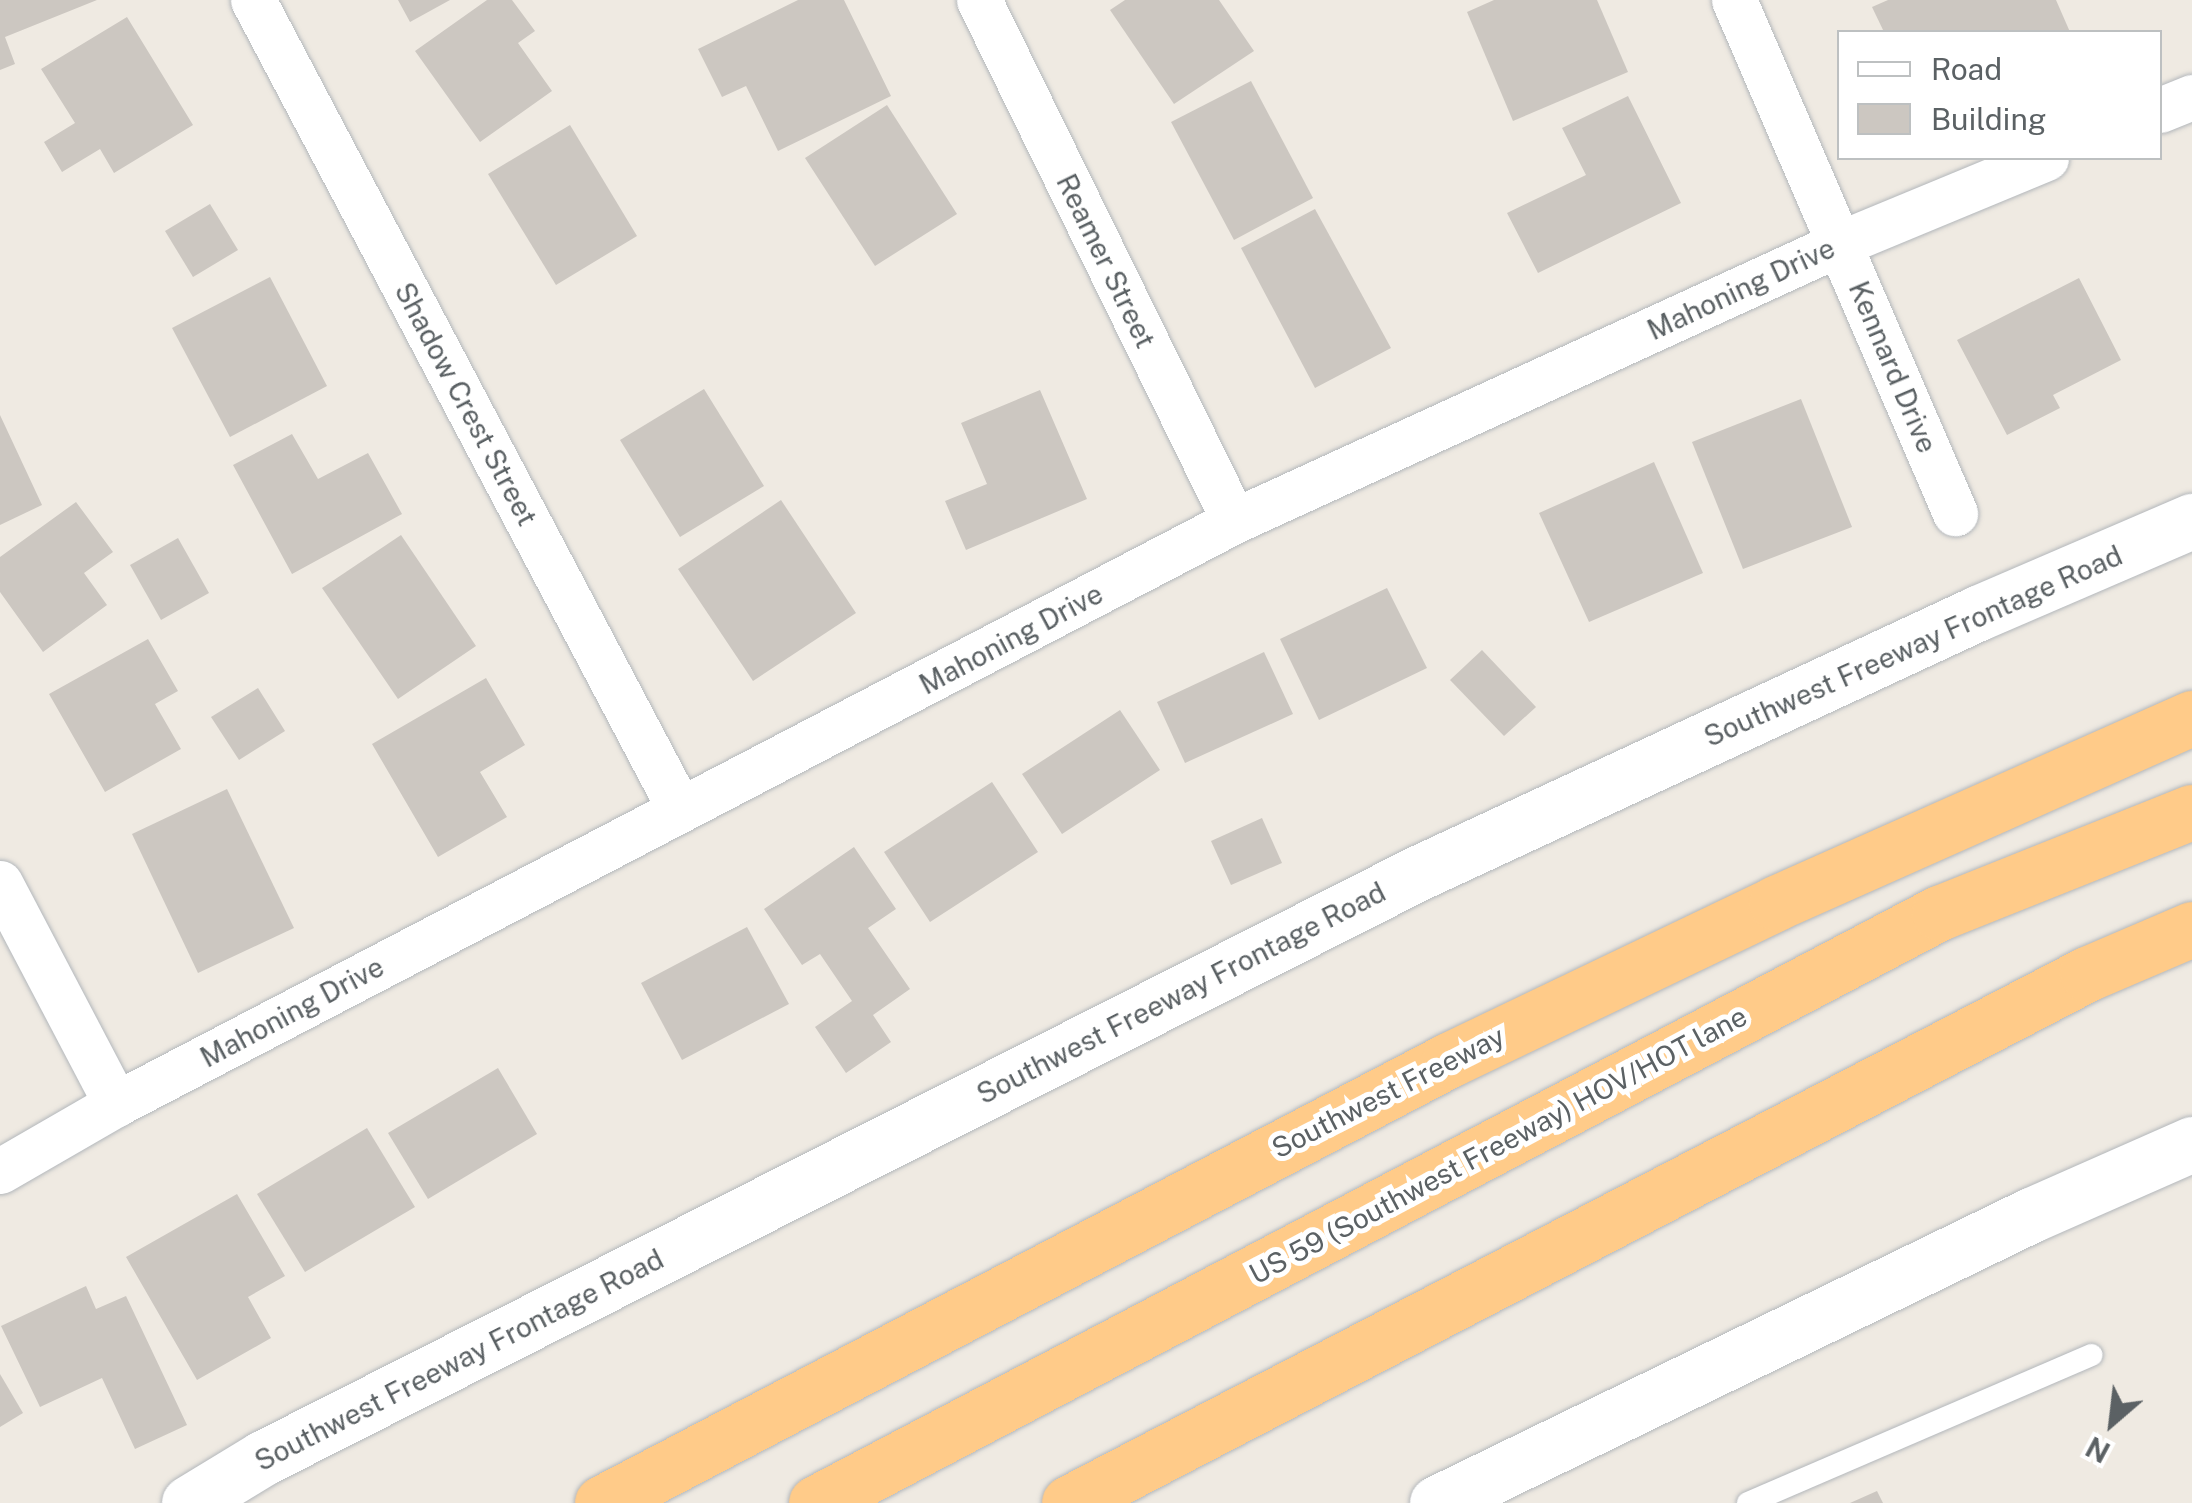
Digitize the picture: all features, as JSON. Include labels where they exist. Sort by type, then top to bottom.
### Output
[{"type":"highway","name":"Southwest Freeway","points":[[602,1503],[1449,1060],[1825,880],[2192,718]]},
{"type":"highway","name":"US 59 (Southwest Freeway) HOV/HOT lane","points":[[816,1503],[1939,914],[2192,812]]},
{"type":"highway","points":[[1069,1503],[2070,983],[2192,929]]},
{"type":"main road","name":"Southwest Freeway Frontage Road","points":[[189,1503],[281,1449],[1416,874],[1978,613],[2192,521]]},
{"type":"main road","points":[[1437,1503],[1491,1491],[2031,1215],[2192,1144]]},
{"type":"street","name":"Shadow Crest Street","points":[[253,0],[679,808]]},
{"type":"street","name":"Reamer Street","points":[[979,0],[1234,521]]},
{"type":"street","name":"Kennard Drive","points":[[1734,0],[1954,514]]},
{"type":"street","points":[[2162,109],[2192,96]]},
{"type":"street","name":"Mahoning Drive","points":[[0,1171],[116,1104],[1234,521],[1840,243],[2041,160]]},
{"type":"street","points":[[0,883],[116,1104]]},
{"type":"lane","points":[[1748,1503],[2092,1355]]},
{"type":"building","points":[[0,0],[97,0],[5,37],[15,64],[0,70]]},
{"type":"building","points":[[398,0],[450,0],[410,22]]},
{"type":"building","points":[[487,0],[512,0],[535,31],[518,43],[552,91],[480,142],[415,51]]},
{"type":"building","points":[[798,0],[844,0],[891,96],[778,151],[746,86],[722,97],[698,49]]},
{"type":"building","points":[[1125,0],[1219,0],[1254,51],[1174,104],[1110,10]]},
{"type":"building","points":[[1494,0],[1597,0],[1628,72],[1513,121],[1467,12]]},
{"type":"building","points":[[1888,0],[2056,0],[2069,30],[1883,30],[1872,7]]},
{"type":"building","points":[[127,17],[193,125],[114,173],[100,149],[62,172],[44,142],[75,123],[41,69]]},
{"type":"building","points":[[1251,81],[1313,198],[1234,240],[1171,122]]},
{"type":"building","points":[[1628,96],[1681,203],[1538,273],[1507,213],[1586,175],[1562,128]]},
{"type":"building","points":[[887,105],[957,214],[875,266],[805,158]]},
{"type":"building","points":[[570,125],[637,236],[556,285],[488,174]]},
{"type":"building","points":[[210,204],[238,250],[193,277],[165,231]]},
{"type":"building","points":[[1315,209],[1391,348],[1315,388],[1241,248]]},
{"type":"building","points":[[270,277],[327,386],[230,437],[172,328]]},
{"type":"building","points":[[2079,278],[2121,360],[2053,395],[2060,408],[2007,435],[1957,340]]},
{"type":"building","points":[[704,389],[764,486],[680,537],[620,440]]},
{"type":"building","points":[[1040,390],[1087,499],[966,550],[945,501],[987,484],[961,423]]},
{"type":"building","points":[[1801,399],[1852,527],[1743,569],[1692,442]]},
{"type":"building","points":[[0,415],[42,505],[0,525]]},
{"type":"building","points":[[292,434],[318,479],[368,453],[402,514],[292,574],[233,465]]},
{"type":"building","points":[[1654,462],[1703,573],[1589,622],[1539,513]]},
{"type":"building","points":[[781,500],[856,613],[753,681],[678,569]]},
{"type":"building","points":[[76,502],[113,552],[84,573],[107,605],[43,652],[0,592],[0,557]]},
{"type":"building","points":[[401,535],[476,646],[398,699],[322,588]]},
{"type":"building","points":[[178,538],[209,593],[161,620],[130,565]]},
{"type":"building","points":[[1387,588],[1427,668],[1319,720],[1280,639]]},
{"type":"building","points":[[148,639],[178,691],[155,704],[181,749],[105,792],[49,694]]},
{"type":"building","points":[[1482,650],[1536,707],[1504,736],[1450,680]]},
{"type":"building","points":[[1264,652],[1293,714],[1185,763],[1157,702]]},
{"type":"building","points":[[486,678],[525,745],[480,772],[507,817],[438,857],[372,744]]},
{"type":"building","points":[[258,688],[285,731],[239,760],[211,717]]},
{"type":"building","points":[[1120,710],[1160,770],[1062,834],[1022,774]]},
{"type":"building","points":[[992,782],[1038,852],[930,922],[884,852]]},
{"type":"building","points":[[227,789],[294,928],[198,973],[132,834]]},
{"type":"building","points":[[1262,818],[1282,863],[1231,885],[1211,841]]},
{"type":"building","points":[[854,847],[896,909],[868,928],[910,989],[873,1015],[891,1042],[846,1073],[815,1027],[852,1001],[820,954],[802,965],[764,909]]},
{"type":"building","points":[[747,927],[789,1004],[682,1060],[641,983]]},
{"type":"building","points":[[498,1068],[537,1134],[428,1199],[388,1133]]},
{"type":"building","points":[[367,1128],[415,1207],[305,1272],[257,1194]]},
{"type":"building","points":[[237,1194],[285,1276],[248,1297],[271,1338],[197,1380],[126,1257]]},
{"type":"building","points":[[86,1286],[96,1309],[126,1296],[187,1425],[135,1449],[102,1378],[40,1407],[1,1326]]},
{"type":"building","points":[[0,1374],[23,1413],[0,1427]]},
{"type":"building","points":[[1877,1491],[1883,1503],[1850,1503]]}]
